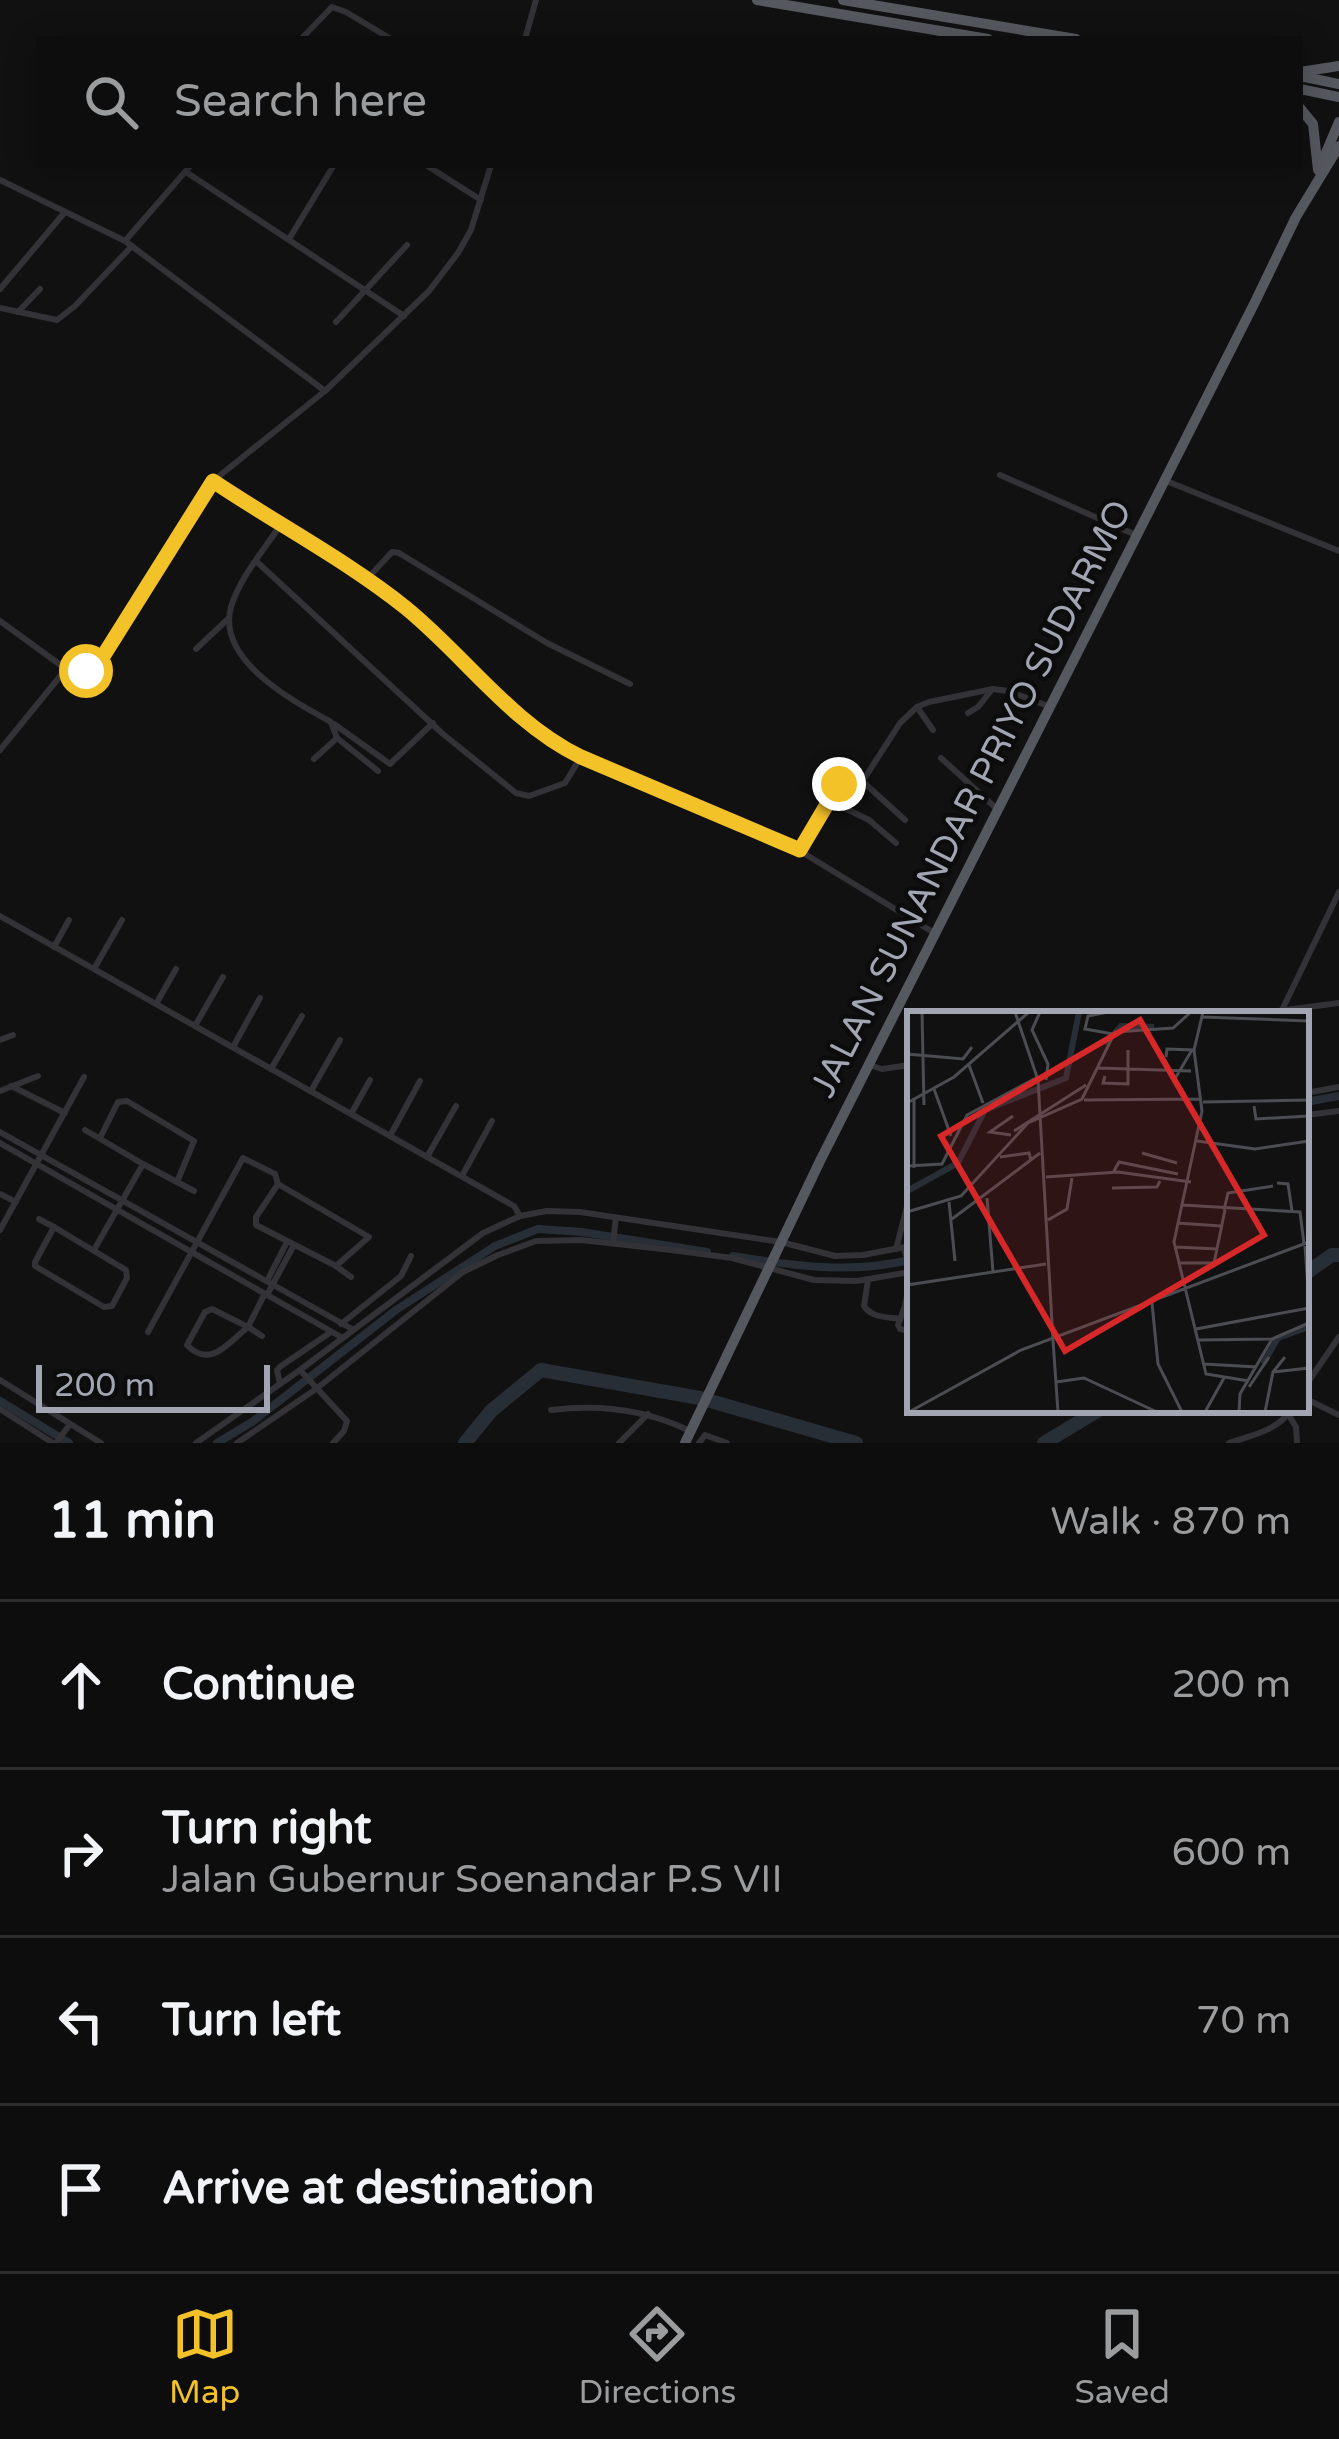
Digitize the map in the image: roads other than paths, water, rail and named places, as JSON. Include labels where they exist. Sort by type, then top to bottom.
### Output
[{"type":"highway","points":[[758,0],[970,36]]},
{"type":"highway","points":[[843,0],[1058,36]]},
{"type":"highway","points":[[1303,73],[1339,66]]},
{"type":"highway","points":[[1303,75],[1339,84]]},
{"type":"highway","points":[[1303,90],[1339,97]]},
{"type":"highway","points":[[1303,112],[1313,124],[1316,177]]},
{"type":"highway","name":"JALAN SUNANDAR PRIYO SUDARMO","points":[[689,1434],[1048,706],[1316,177],[1339,122]]},
{"type":"highway","name":"JALAN SUNANDAR PRIYO SUDARMO","points":[[1316,177],[1338,150]]},
{"type":"street","points":[[526,36],[536,0]]},
{"type":"street","points":[[304,36],[332,7],[386,36]]},
{"type":"street","points":[[0,308],[57,320],[62,317],[189,168],[404,316]]},
{"type":"street","points":[[289,239],[332,168]]},
{"type":"street","points":[[431,168],[481,200]]},
{"type":"street","points":[[0,621],[66,669],[93,670],[213,481],[325,391],[429,291],[471,230],[490,168]]},
{"type":"street","points":[[0,180],[129,243],[325,391]]},
{"type":"street","points":[[0,289],[65,212]]},
{"type":"street","points":[[336,322],[407,245]]},
{"type":"street","points":[[18,311],[40,289]]},
{"type":"street","points":[[1000,475],[1136,536]]},
{"type":"street","points":[[1164,480],[1339,551]]},
{"type":"street","points":[[213,481],[367,579],[436,634],[527,725],[554,744],[800,850],[936,934]]},
{"type":"street","points":[[281,524],[237,594],[228,622],[236,650],[289,698],[389,764],[433,723]]},
{"type":"street","points":[[367,579],[392,552],[399,553],[547,643],[630,684]]},
{"type":"street","points":[[256,560],[457,746],[522,796],[565,783],[581,757]]},
{"type":"street","points":[[196,650],[228,622]]},
{"type":"street","points":[[0,750],[66,669]]},
{"type":"street","points":[[800,850],[842,781],[866,776],[899,723],[917,707],[992,689],[1048,706]]},
{"type":"street","points":[[968,712],[992,689]]},
{"type":"street","points":[[917,707],[933,730]]},
{"type":"street","points":[[331,722],[337,738],[378,771]]},
{"type":"street","points":[[314,758],[337,738]]},
{"type":"street","points":[[941,758],[997,809]]},
{"type":"street","points":[[861,780],[905,820]]},
{"type":"street","points":[[830,801],[869,820],[896,843]]},
{"type":"street","points":[[1282,1010],[1339,892]]},
{"type":"street","points":[[0,916],[514,1206],[520,1216]]},
{"type":"street","points":[[54,947],[69,920]]},
{"type":"street","points":[[94,969],[122,920]]},
{"type":"street","points":[[156,1004],[176,969]]},
{"type":"street","points":[[195,1026],[223,977]]},
{"type":"street","points":[[232,1047],[260,998]]},
{"type":"street","points":[[1275,1011],[1339,1003]]},
{"type":"street","points":[[271,1069],[302,1016]]},
{"type":"street","points":[[0,1040],[13,1035]]},
{"type":"street","points":[[311,1091],[340,1040]]},
{"type":"street","points":[[869,1065],[882,1069],[907,1065]]},
{"type":"street","points":[[0,1090],[38,1076]]},
{"type":"street","points":[[0,1230],[84,1076]]},
{"type":"street","points":[[351,1114],[370,1080]]},
{"type":"street","points":[[389,1136],[420,1081]]},
{"type":"street","points":[[11,1086],[64,1113]]},
{"type":"street","points":[[1309,1092],[1339,1087]]},
{"type":"street","points":[[100,1138],[118,1102],[127,1100],[194,1141],[177,1182]]},
{"type":"street","points":[[427,1156],[456,1106]]},
{"type":"street","points":[[1309,1115],[1339,1111]]},
{"type":"street","points":[[462,1177],[492,1121]]},
{"type":"street","points":[[85,1130],[194,1191]]},
{"type":"street","points":[[0,1132],[352,1329]]},
{"type":"street","points":[[0,1143],[341,1337]]},
{"type":"street","points":[[148,1332],[242,1160],[275,1174],[278,1184],[370,1237],[337,1266]]},
{"type":"street","points":[[94,1250],[143,1164]]},
{"type":"street","points":[[278,1184],[254,1221],[256,1225],[351,1277]]},
{"type":"street","points":[[0,1194],[16,1202]]},
{"type":"street","points":[[196,1443],[301,1371],[483,1233],[520,1216],[547,1211],[835,1256],[904,1250]]},
{"type":"street","points":[[38,1219],[54,1227],[122,1267],[128,1274],[115,1303],[108,1308],[35,1266],[54,1227]]},
{"type":"street","points":[[613,1240],[615,1221]]},
{"type":"street","points":[[236,1443],[315,1388],[463,1272],[522,1245],[547,1240],[613,1240],[732,1258],[814,1280],[868,1280],[907,1274]]},
{"type":"street","points":[[262,1336],[248,1328],[215,1309],[208,1309],[188,1348],[209,1356],[248,1328],[291,1243]]},
{"type":"street","points":[[280,1384],[280,1366],[401,1276],[411,1256]]},
{"type":"street","points":[[868,1280],[866,1310],[900,1319]]},
{"type":"street","points":[[907,1287],[899,1328],[907,1330]]},
{"type":"street","points":[[407,1291],[418,1304]]},
{"type":"street","points":[[1309,1381],[1339,1337]]},
{"type":"street","points":[[301,1371],[347,1421],[333,1443]]},
{"type":"street","points":[[0,1381],[100,1443]]},
{"type":"street","points":[[1309,1400],[1339,1415]]},
{"type":"street","points":[[551,1410],[590,1407],[648,1414],[689,1434]]},
{"type":"street","points":[[0,1408],[56,1442],[69,1426]]},
{"type":"street","points":[[1229,1443],[1266,1430],[1288,1413]]},
{"type":"street","points":[[1289,1413],[1297,1443]]},
{"type":"street","points":[[619,1443],[648,1414]]},
{"type":"street","points":[[699,1443],[709,1435],[727,1443]]},
{"type":"waterway","points":[[1309,1101],[1339,1096]]},
{"type":"waterway","points":[[217,1443],[252,1422],[396,1310],[495,1246],[538,1229],[707,1252]]},
{"type":"waterway","points":[[1309,1271],[1339,1255]]},
{"type":"waterway","points":[[733,1256],[844,1268],[907,1261]]},
{"type":"waterway","points":[[465,1443],[491,1411],[541,1370],[700,1398],[856,1443]]},
{"type":"waterway","points":[[0,1401],[69,1443]]},
{"type":"waterway","points":[[1044,1443],[1094,1413]]}]
